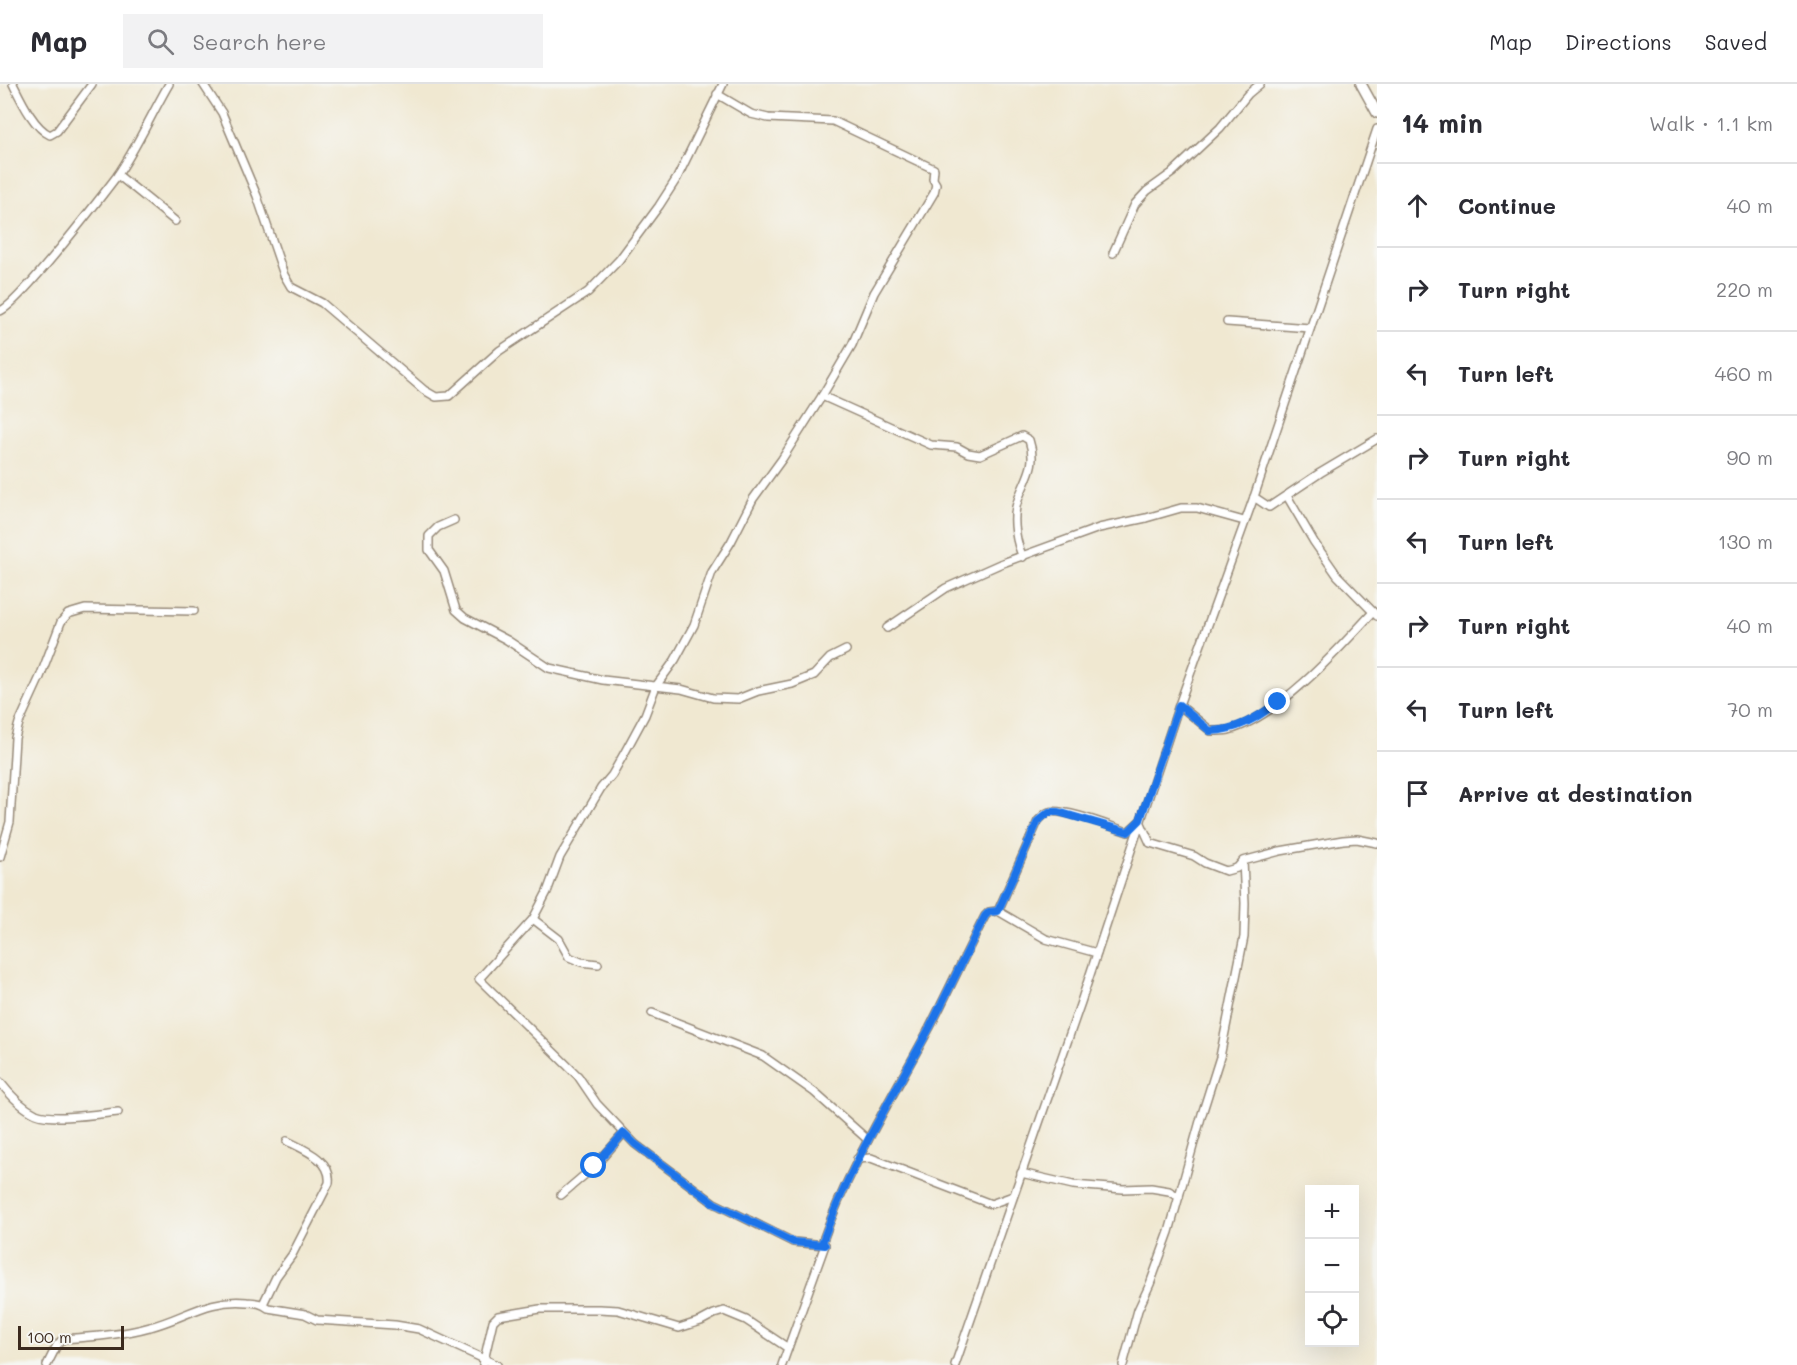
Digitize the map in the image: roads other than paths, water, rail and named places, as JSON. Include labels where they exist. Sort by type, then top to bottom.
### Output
[{"type":"street","points":[[13,84],[25,108],[44,133],[50,135],[57,131],[92,84]]},
{"type":"street","points":[[0,310],[5,309],[24,292],[118,175],[169,84]]},
{"type":"street","points":[[203,84],[222,113],[257,196],[284,275],[291,287],[322,303],[424,390],[436,397],[449,396],[499,351],[588,292],[604,276],[660,206],[677,178],[723,84]]},
{"type":"street","points":[[1113,252],[1136,204],[1147,191],[1172,173],[1220,128],[1248,94],[1260,84]]},
{"type":"street","points":[[1361,84],[1377,113]]},
{"type":"street","points":[[717,94],[751,114],[768,118],[833,121],[933,169],[933,179],[936,184],[934,193],[874,293],[852,345],[782,459],[753,499],[731,542],[712,572],[694,625],[675,660],[656,686],[645,715],[612,775],[601,788],[560,857],[547,892],[533,918],[479,979],[578,1076],[597,1104],[635,1144],[714,1203],[793,1242],[825,1245]]},
{"type":"street","points":[[955,1365],[1097,953],[1179,705],[1254,497],[1377,129]]},
{"type":"street","points":[[118,175],[175,221]]},
{"type":"street","points":[[1227,322],[1310,328]]},
{"type":"street","points":[[822,396],[931,446],[957,447],[968,453],[981,455],[1022,436],[1029,440],[1033,451],[1031,472],[1016,508],[1017,545],[1023,557]]},
{"type":"street","points":[[1254,497],[1269,507],[1377,439]]},
{"type":"street","points":[[1179,705],[1210,731],[1228,730],[1254,719],[1325,664],[1375,614],[1337,575],[1287,496]]},
{"type":"street","points":[[887,628],[946,588],[1000,564],[1099,528],[1181,508],[1197,508],[1244,521]]},
{"type":"street","points":[[454,520],[438,527],[429,537],[429,550],[444,572],[456,610],[465,618],[507,639],[549,668],[603,680],[681,689],[713,698],[738,699],[758,691],[792,684],[814,675],[830,658],[846,650]]},
{"type":"street","points":[[0,857],[17,730],[61,622],[68,614],[85,609],[194,611]]},
{"type":"street","points":[[998,911],[1038,821],[1049,812],[1058,812],[1128,832],[1140,820]]},
{"type":"street","points":[[1140,820],[1150,843],[1194,856],[1205,864],[1226,872],[1237,868],[1243,861],[1280,850],[1343,840],[1357,839],[1377,843]]},
{"type":"street","points":[[1123,1365],[1138,1310],[1169,1232],[1220,1057],[1244,938],[1243,861]]},
{"type":"street","points":[[782,1365],[825,1245],[822,1243],[857,1159],[931,1025],[985,916],[989,912],[998,911],[1047,939],[1097,953]]},
{"type":"street","points":[[533,918],[558,939],[569,957],[581,962],[598,964]]},
{"type":"street","points":[[652,1013],[763,1056],[814,1092],[866,1143],[871,1158]]},
{"type":"street","points":[[0,1082],[22,1106],[38,1115],[118,1112]]},
{"type":"street","points":[[561,1195],[594,1166],[624,1133]]},
{"type":"street","points":[[263,1304],[276,1277],[292,1256],[329,1183],[330,1175],[326,1166],[310,1152],[287,1141]]},
{"type":"street","points":[[857,1159],[871,1158],[991,1204],[1013,1196]]},
{"type":"street","points":[[1021,1173],[1073,1185],[1123,1189],[1151,1188],[1169,1191],[1179,1197]]},
{"type":"street","points":[[47,1365],[57,1345],[63,1339],[150,1327],[214,1302],[232,1300],[263,1304],[268,1308],[305,1314],[317,1320],[395,1325],[419,1329],[484,1362],[497,1365]]},
{"type":"street","points":[[484,1362],[493,1321],[498,1316],[540,1309],[618,1310],[680,1328],[724,1311],[746,1320],[788,1348]]}]
